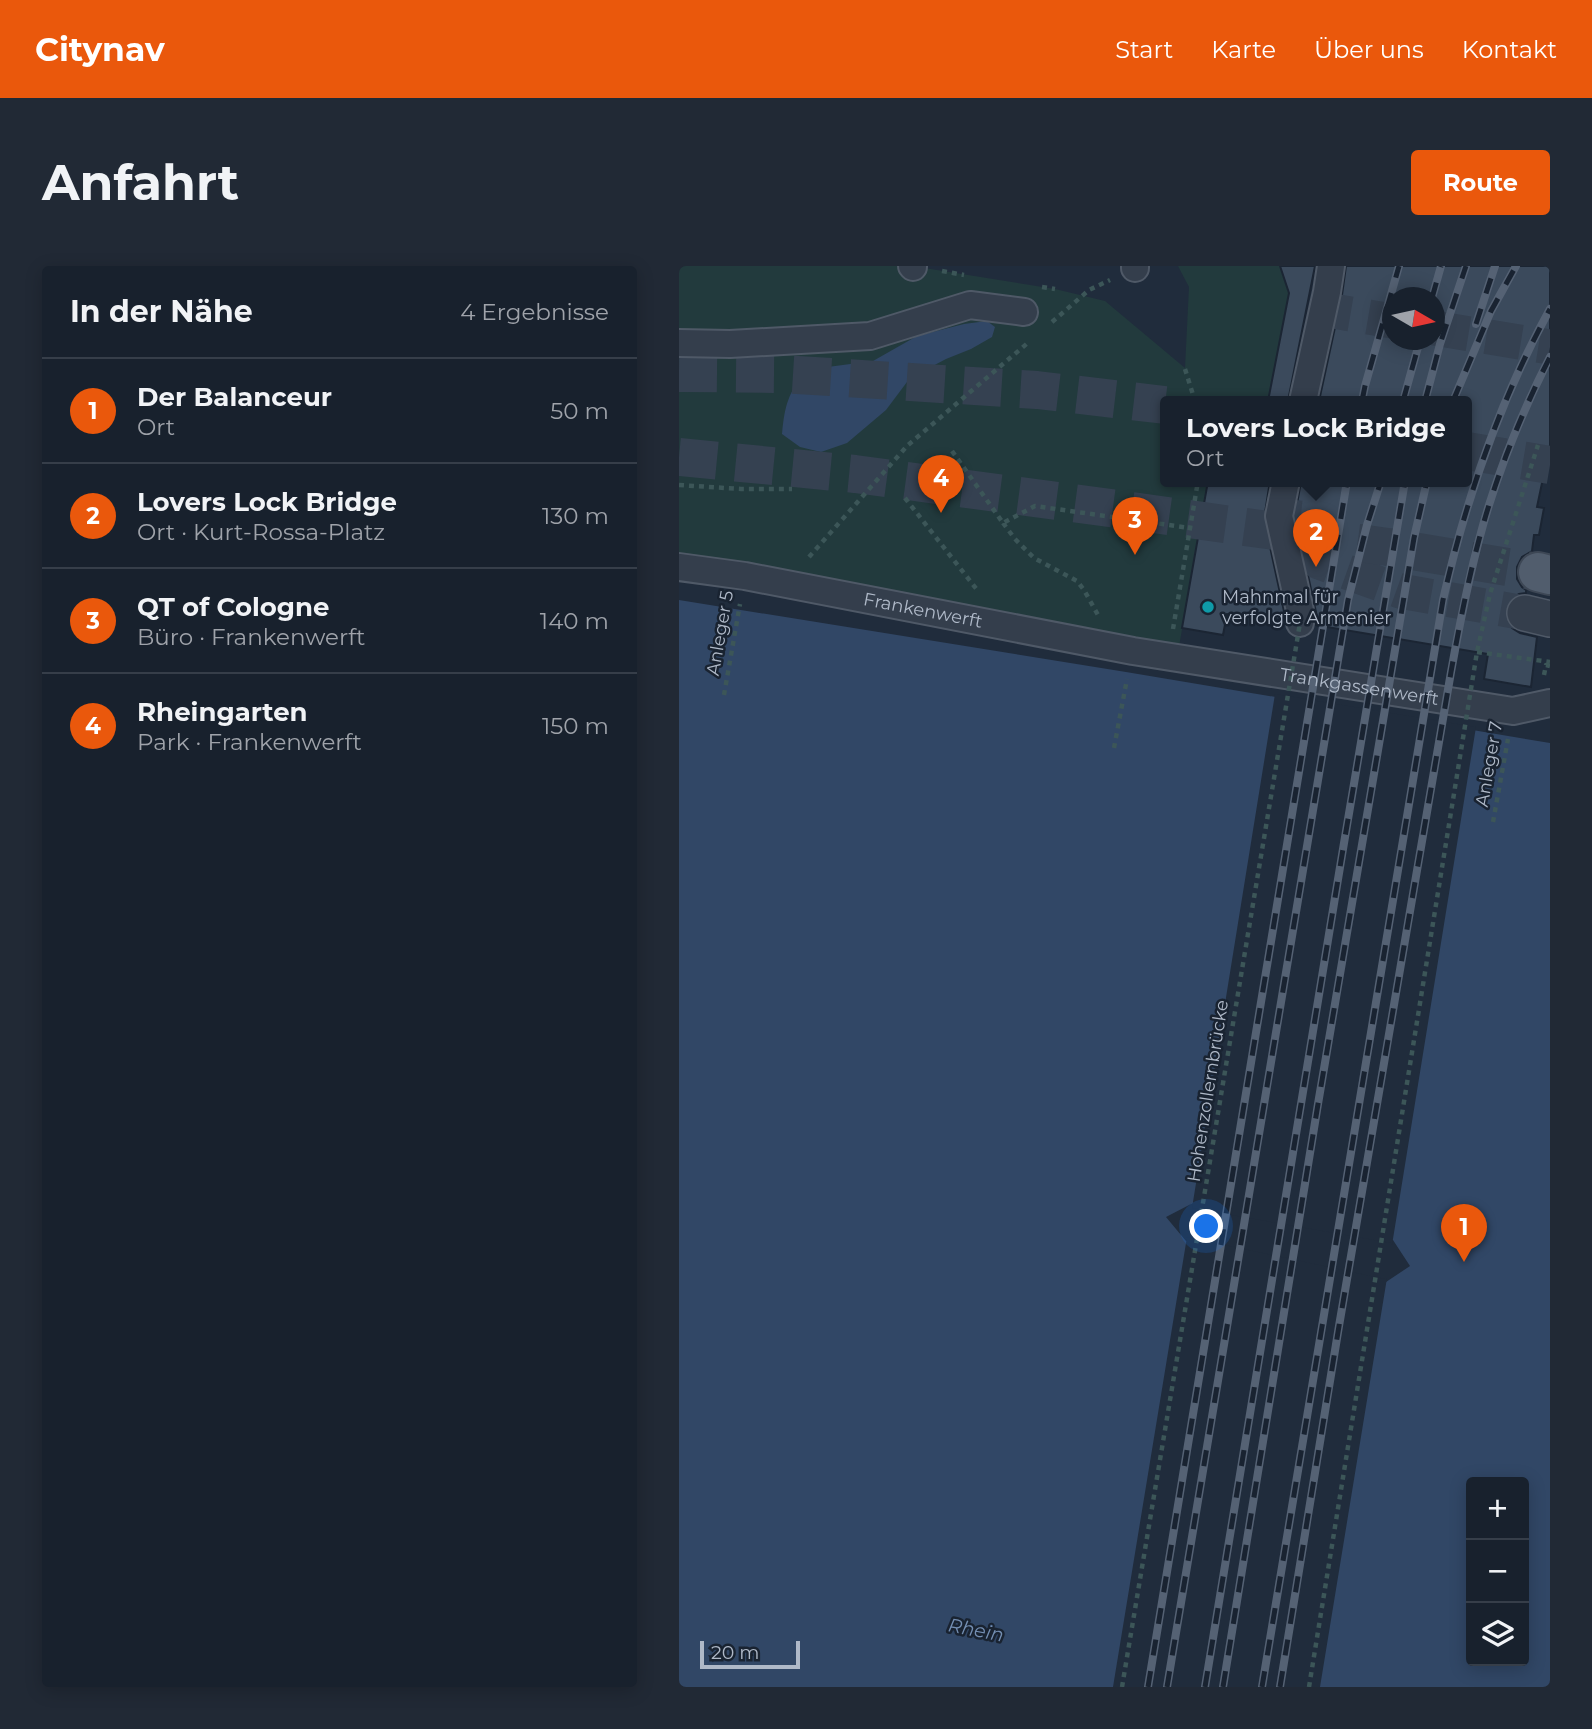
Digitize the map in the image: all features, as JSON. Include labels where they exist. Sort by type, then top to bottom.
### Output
[{"type":"street","points":[[1304,396],[1331,266]]},
{"type":"street","points":[[679,343],[730,344],[870,336],[970,305],[1031,323]]},
{"type":"street","points":[[1285,487],[1279,516],[1301,615],[1300,623]]},
{"type":"street","name":"Frankenwerft","points":[[679,566],[745,576],[1169,657]]},
{"type":"street","name":"Trankgassenwerft","points":[[1169,657],[1513,711],[1550,703]]},
{"type":"path","points":[[1049,325],[1089,290],[1135,267]]},
{"type":"path","points":[[785,584],[908,445],[1031,323]]},
{"type":"path","points":[[1185,369],[1193,396]]},
{"type":"path","points":[[1309,1687],[1477,652],[1490,594],[1538,445]]},
{"type":"path","points":[[952,451],[1015,540],[1034,558],[1077,581],[1125,649],[1114,748]]},
{"type":"path","points":[[679,485],[792,489]]},
{"type":"path","points":[[1169,657],[1197,487]]},
{"type":"path","points":[[905,499],[1005,626]]},
{"type":"path","points":[[1003,523],[1035,506],[1190,528]]},
{"type":"path","name":"Anleger 5","points":[[724,695],[745,576]]},
{"type":"path","name":"Hohenzollernbrücke","points":[[1122,1687],[1300,623]]},
{"type":"path","points":[[1477,652],[1549,665]]},
{"type":"path","name":"Anleger 7","points":[[1493,822],[1513,711]]},
{"type":"green space","points":[[679,266],[912,266],[1055,289],[1105,301],[1185,368],[1189,287],[1178,266],[1285,266],[1290,290],[1269,396],[1160,396],[1160,487],[1207,487],[1177,658],[679,567]]},
{"type":"water","points":[[987,321],[995,327],[992,337],[910,378],[886,410],[847,443],[821,452],[800,447],[782,434],[788,400],[805,370],[873,361],[917,336]]},
{"type":"water","name":"Rhein","points":[[679,600],[1550,743],[1550,1687],[679,1687]],"holes":[[[1193,1203],[1393,1240],[1410,1266],[1386,1282],[1186,1241],[1166,1217]]]},
{"type":"pier","points":[[1275,694],[1476,727],[1392,1245],[1192,1208]]},
{"type":"pier","points":[[1187,1237],[1387,1278],[1320,1687],[1113,1687]]},
{"type":"building","points":[[1280,266],[1315,266],[1289,396],[1269,396],[1289,293]]},
{"type":"building","points":[[1346,266],[1550,266],[1550,445],[1537,507],[1544,508],[1539,535],[1534,535],[1532,551],[1522,557],[1517,567],[1517,579],[1526,593],[1511,599],[1505,609],[1506,619],[1512,628],[1537,637],[1531,687],[1484,679],[1488,654],[1315,625],[1316,612],[1295,516],[1300,487],[1472,487],[1472,396],[1320,396]]},
{"type":"building","points":[[1207,487],[1269,487],[1264,519],[1284,620],[1227,614],[1223,635],[1182,628]]},
{"type":"tunnel","points":[[1316,308],[1382,319]]},
{"type":"tunnel","points":[[1445,330],[1550,347]]},
{"type":"tunnel","points":[[679,373],[782,374],[1037,390],[1160,404]]},
{"type":"tunnel","points":[[1472,452],[1550,465]]},
{"type":"tunnel","points":[[679,457],[855,474],[1132,511],[1388,547],[1538,572]]},
{"type":"tunnel","points":[[1285,499],[1283,519],[1298,542],[1319,562],[1400,591],[1525,613]]},
{"type":"railway","points":[[1363,396],[1399,266]]},
{"type":"railway","points":[[1435,287],[1441,266]]},
{"type":"railway","points":[[1426,396],[1466,266]]},
{"type":"railway","points":[[1476,324],[1495,266]]},
{"type":"railway","points":[[1455,396],[1491,311],[1516,266]]},
{"type":"railway","points":[[1262,1687],[1443,600],[1462,524],[1486,450],[1515,379],[1550,309]]},
{"type":"railway","points":[[1404,396],[1417,350]]},
{"type":"railway","points":[[1280,1687],[1339,1326],[1463,609],[1477,546],[1495,486],[1550,357]]},
{"type":"railway","points":[[1148,1687],[1346,487]]},
{"type":"railway","points":[[1167,1687],[1348,600],[1379,487]]},
{"type":"railway","points":[[1205,1687],[1404,487]]},
{"type":"railway","points":[[1223,1687],[1318,1104],[1414,538],[1426,487]]},
{"type":"place","name":"Rheingarten","points":[[941,513]]},
{"type":"place","name":"QT of Cologne","points":[[1135,555]]},
{"type":"place","name":"Lovers Lock Bridge","points":[[1316,567]]},
{"type":"place","name":"Mahnmal für verfolgte Armenier","points":[[1208,607]]},
{"type":"place","name":"Der Balanceur","points":[[1464,1262]]}]
